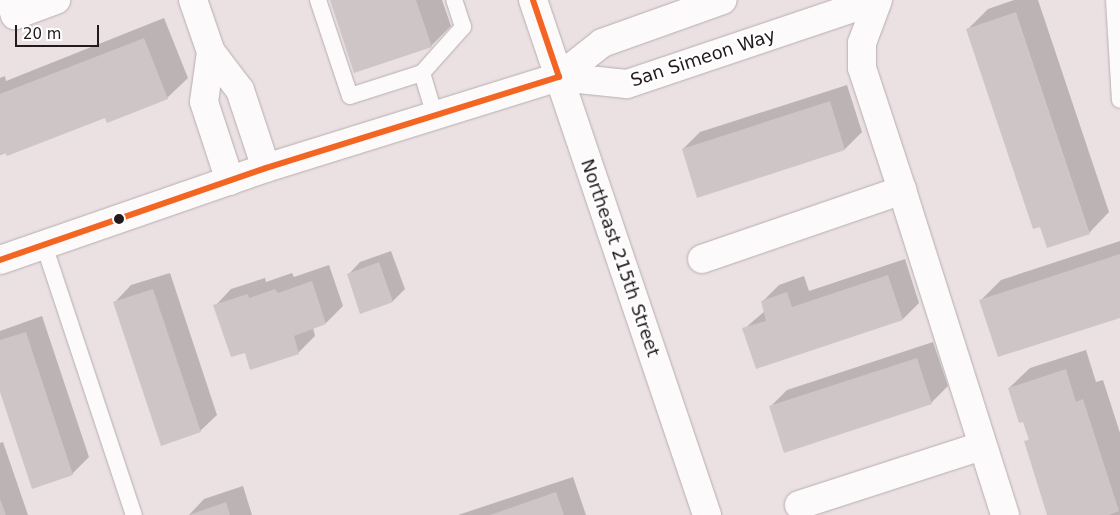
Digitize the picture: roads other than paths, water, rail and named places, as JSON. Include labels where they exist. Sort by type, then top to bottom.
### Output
[{"type":"street","points":[[10,0],[15,15],[56,0]]},
{"type":"street","points":[[193,0],[211,52],[240,90],[266,168]]},
{"type":"street","name":"Northeast 215th Street","points":[[533,0],[707,515]]},
{"type":"street","points":[[0,260],[266,168],[559,77],[602,43],[723,0]]},
{"type":"street","points":[[877,0],[862,43],[862,56],[871,98],[1005,515]]},
{"type":"street","name":"San Simeon Way","points":[[559,77],[627,84],[877,0]]},
{"type":"street","points":[[211,52],[204,102],[230,181]]},
{"type":"street","points":[[702,258],[902,190]]},
{"type":"street","points":[[799,505],[982,446]]},
{"type":"lane","points":[[318,0],[350,96],[422,73],[463,27],[454,0]]},
{"type":"lane","points":[[1114,0],[1120,100]]},
{"type":"lane","points":[[422,73],[435,116]]},
{"type":"lane","points":[[44,245],[134,515]]}]
